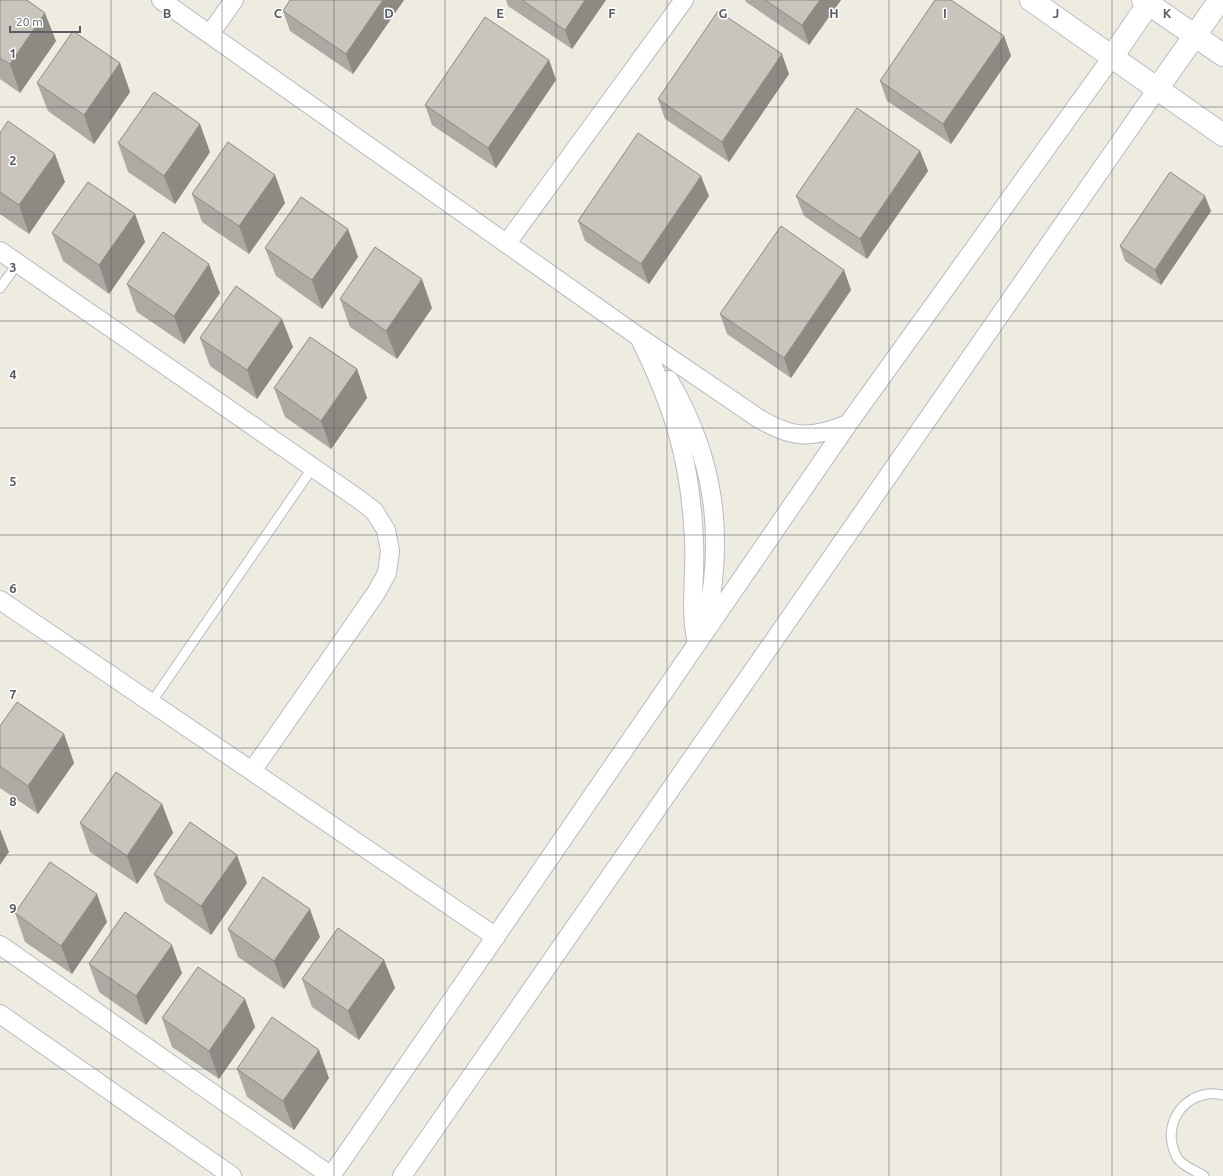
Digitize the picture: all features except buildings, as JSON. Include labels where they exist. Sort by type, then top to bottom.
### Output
[{"type":"street","points":[[161,0],[639,337],[779,430],[802,436],[825,433],[848,424]]},
{"type":"street","points":[[210,34],[234,0]]},
{"type":"street","points":[[507,243],[684,0]]},
{"type":"street","points":[[1031,0],[1223,135]]},
{"type":"street","points":[[402,1176],[1220,0]]},
{"type":"street","points":[[0,945],[331,1176],[848,424],[1112,57],[1148,1],[1223,54]]},
{"type":"street","points":[[0,251],[313,467],[374,511],[386,530],[390,551],[387,573],[376,593],[252,771]]},
{"type":"street","points":[[639,337],[662,368],[682,402],[698,438],[708,476],[715,515],[716,554],[713,594],[701,638]]},
{"type":"street","points":[[0,600],[496,937]]},
{"type":"street","points":[[0,1014],[232,1176]]},
{"type":"lane","points":[[0,288],[18,263]]},
{"type":"lane","points":[[151,703],[313,467]]},
{"type":"lane","points":[[1204,1176],[1179,1160],[1171,1145],[1171,1127],[1178,1110],[1192,1098],[1209,1093],[1223,1095]]}]
